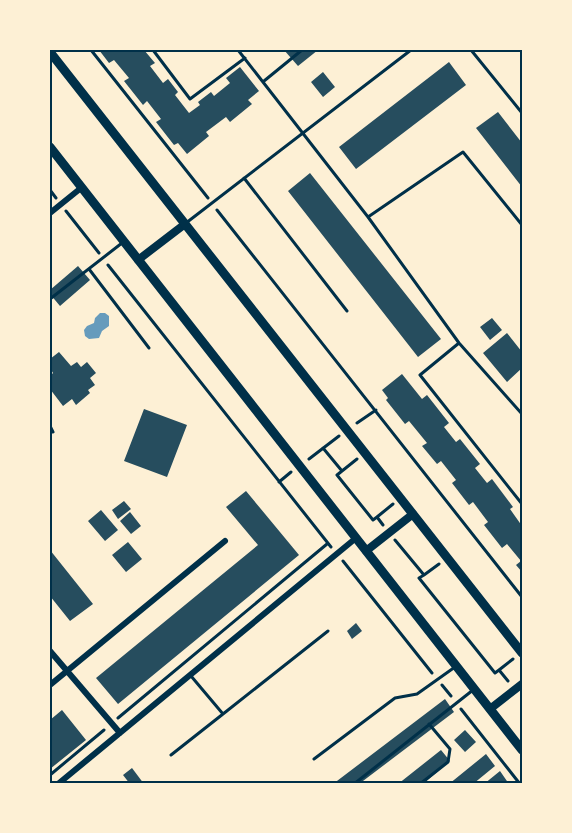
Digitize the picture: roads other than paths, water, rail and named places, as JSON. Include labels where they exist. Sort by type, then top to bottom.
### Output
[{"type":"main road","points":[[50,52],[522,653]]},
{"type":"main road","points":[[50,147],[522,750]]},
{"type":"street","points":[[50,213],[81,188]]},
{"type":"street","points":[[138,260],[185,224]]},
{"type":"street","points":[[366,551],[413,514]]},
{"type":"street","points":[[58,783],[356,538]]},
{"type":"street","points":[[50,685],[225,541]]},
{"type":"street","points":[[50,651],[120,733]]},
{"type":"street","points":[[490,709],[522,684]]},
{"type":"lane","points":[[153,50],[190,99],[244,58]]},
{"type":"lane","points":[[238,50],[368,217],[459,343],[522,414]]},
{"type":"lane","points":[[264,81],[302,50]]},
{"type":"lane","points":[[185,224],[411,50]]},
{"type":"lane","points":[[368,217],[463,152],[522,225]]},
{"type":"lane","points":[[244,178],[347,311]]},
{"type":"lane","points":[[50,299],[124,242]]},
{"type":"lane","points":[[89,269],[149,348]]},
{"type":"lane","points":[[459,343],[420,375],[522,504]]},
{"type":"lane","points":[[50,426],[53,432]]},
{"type":"lane","points":[[171,755],[328,630]]},
{"type":"lane","points":[[314,759],[395,698],[417,694],[456,666]]},
{"type":"lane","points":[[190,675],[223,714]]},
{"type":"lane","points":[[354,783],[474,689]]},
{"type":"lane","points":[[420,783],[448,762],[450,749],[429,724]]},
{"type":"water","points":[[100,313],[109,316],[109,326],[102,331],[99,338],[89,339],[85,336],[84,330],[94,323]]}]
